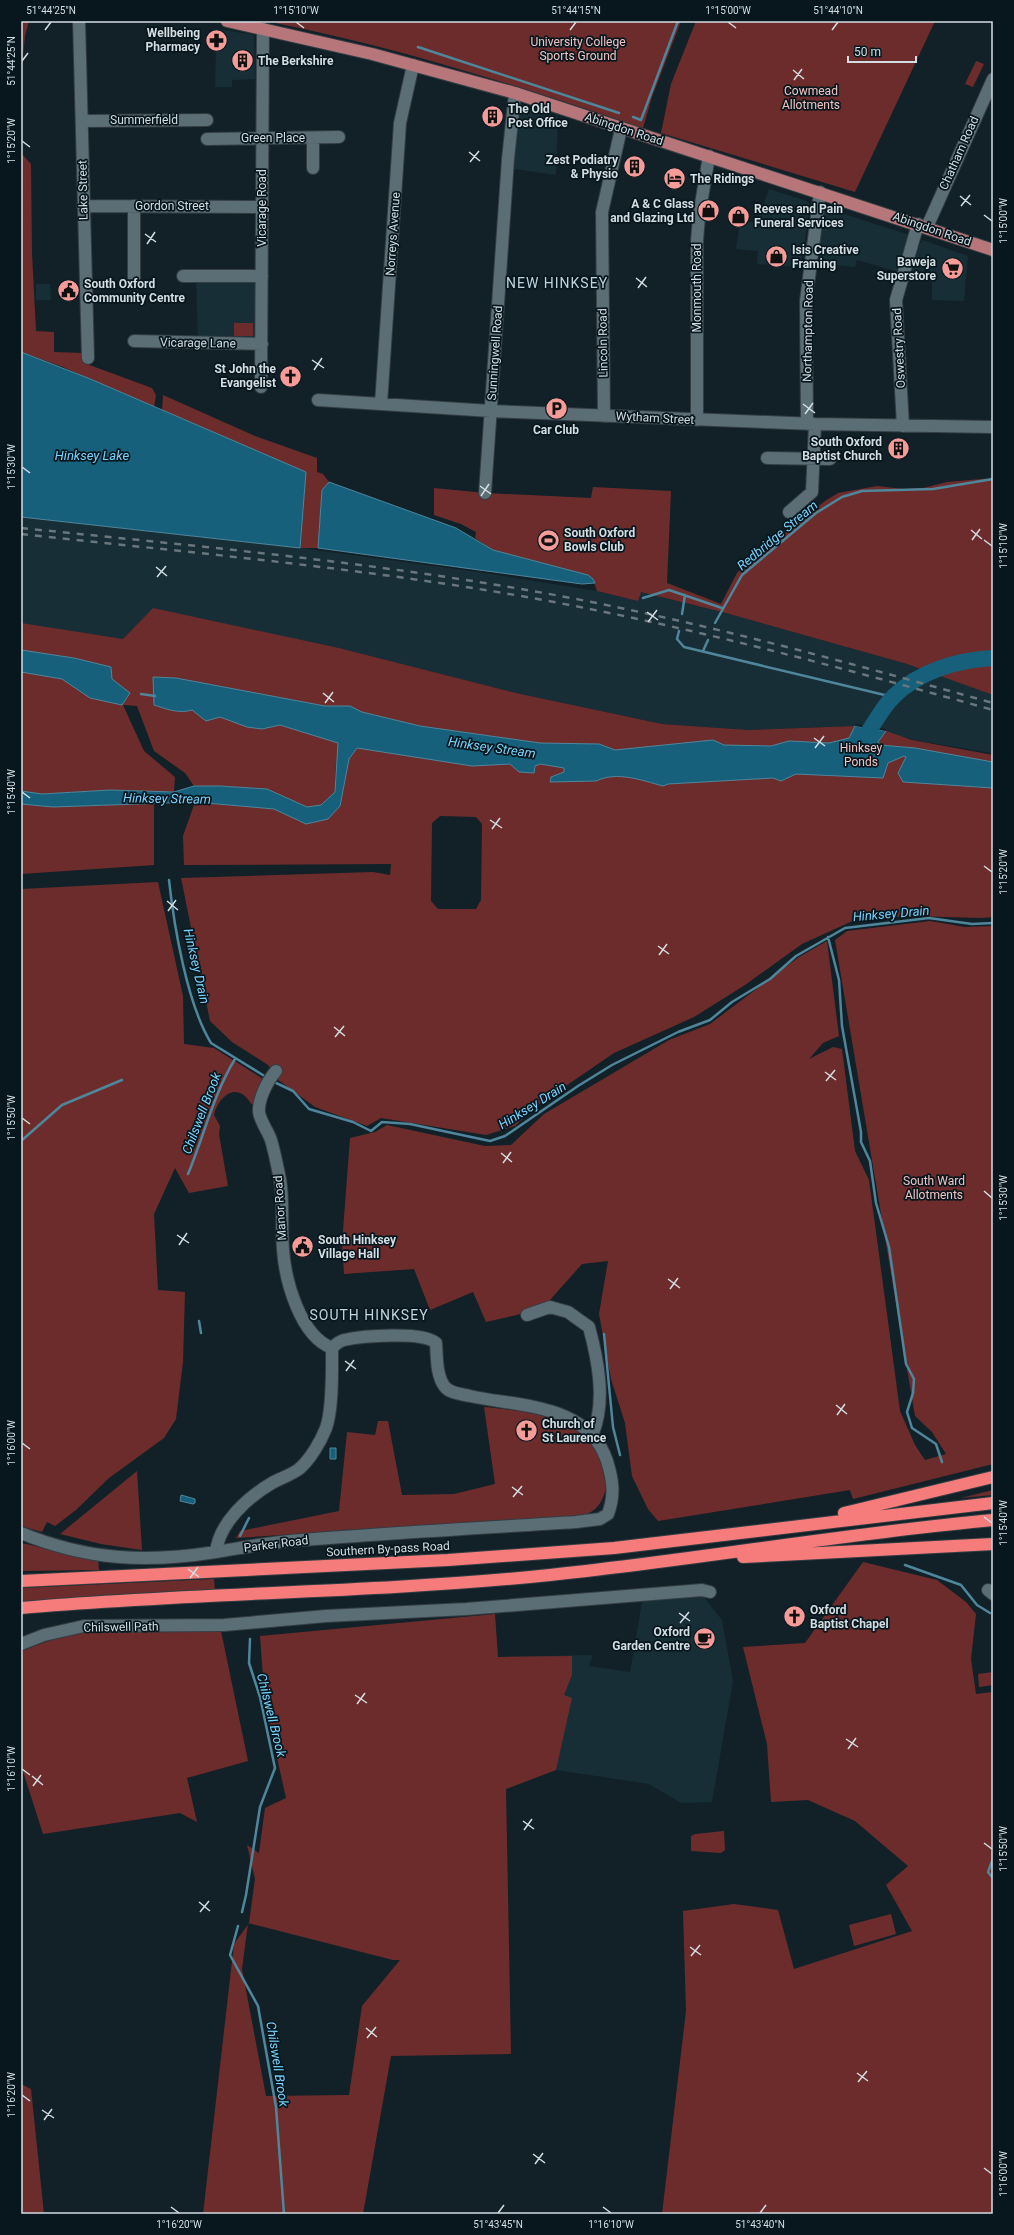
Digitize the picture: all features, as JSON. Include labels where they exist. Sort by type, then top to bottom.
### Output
[{"type":"highway","points":[[755,1532],[890,1503],[993,1478]]},
{"type":"highway","points":[[755,1532],[884,1515],[993,1503]]},
{"type":"highway","points":[[24,1609],[444,1584],[532,1577],[709,1557],[764,1548],[993,1520]]},
{"type":"highway","name":"Southern By-pass Road","points":[[21,1582],[526,1555],[614,1548],[755,1532]]},
{"type":"highway","points":[[709,1557],[765,1557],[993,1544]]},
{"type":"highway","points":[[21,1573],[80,1579]]},
{"type":"main road","name":"Abingdon Road","points":[[227,21],[413,65],[515,93],[993,250]]},
{"type":"street","name":"Lake Street","points":[[79,21],[88,358]]},
{"type":"street","name":"Vicarage Road","points":[[261,387],[263,29]]},
{"type":"street","name":"Norreys Avenue","points":[[381,404],[400,123],[413,65]]},
{"type":"street","name":"Chatham Road","points":[[922,226],[993,79]]},
{"type":"street","name":"Sunningwell Road","points":[[485,493],[509,151],[515,93]]},
{"type":"street","name":"Summerfield","points":[[82,121],[207,120]]},
{"type":"street","name":"Lincoln Road","points":[[604,416],[602,212],[621,129]]},
{"type":"street","name":"Green Place","points":[[207,139],[339,137]]},
{"type":"street","points":[[313,138],[313,168]]},
{"type":"street","name":"Monmouth Road","points":[[697,420],[697,241],[699,216],[709,156]]},
{"type":"street","name":"Northampton Road","points":[[789,512],[812,492],[814,459],[811,424],[806,301],[820,192]]},
{"type":"street","name":"Gordon Street","points":[[83,206],[262,207]]},
{"type":"street","points":[[134,206],[134,283]]},
{"type":"street","name":"Oswestry Road","points":[[903,426],[896,300],[922,226]]},
{"type":"street","points":[[183,276],[262,276]]},
{"type":"street","name":"Vicarage Lane","points":[[134,341],[262,344]]},
{"type":"street","name":"Wytham Street","points":[[318,400],[491,411],[697,420],[811,424],[993,427]]},
{"type":"street","points":[[767,458],[830,459]]},
{"type":"street","name":"Manor Road","points":[[272,1077],[262,1096],[259,1112],[271,1140],[280,1180],[283,1250],[288,1277],[294,1298],[308,1329],[320,1343],[332,1348]]},
{"type":"street","points":[[216,1552],[217,1544],[234,1513],[272,1483],[300,1468],[315,1449],[326,1427],[332,1378],[332,1348],[342,1340],[417,1336],[432,1339],[436,1343],[439,1370],[444,1386],[451,1392],[520,1403],[551,1411],[574,1420],[593,1433],[597,1422],[600,1404],[596,1365],[589,1328],[568,1312],[550,1307],[532,1313]]},
{"type":"street","name":"Parker Road","points":[[21,1539],[41,1541],[94,1555],[121,1559],[178,1557],[276,1542],[576,1522],[600,1519],[608,1514],[614,1494],[611,1476],[603,1450],[593,1433]]},
{"type":"street","name":"Parker Road","points":[[21,1532],[41,1541]]},
{"type":"street","name":"Chilswell Path","points":[[21,1644],[44,1635],[84,1626],[224,1625],[326,1616],[466,1609],[702,1590],[710,1592]]},
{"type":"shaded area","points":[[213,28],[254,35],[255,79],[232,80],[232,87],[215,87],[216,51],[213,50]]},
{"type":"shaded area","points":[[519,103],[558,117],[556,175],[514,169]]},
{"type":"shaded area","points":[[769,189],[807,201],[810,205],[801,267],[757,264],[758,251],[736,249],[740,222],[757,222]]},
{"type":"shaded area","points":[[826,208],[909,235],[899,272],[857,260],[855,267],[815,263],[823,209]]},
{"type":"shaded area","points":[[923,240],[968,256],[964,301],[932,300],[932,282],[910,275],[920,244]]},
{"type":"shaded area","points":[[196,279],[256,280],[255,338],[198,339]]},
{"type":"shaded area","points":[[36,284],[50,284],[51,300],[36,300]]},
{"type":"shaded area","points":[[21,517],[300,548],[478,572],[597,591],[638,601],[641,592],[722,612],[907,664],[993,695],[993,753],[919,741],[855,726],[748,730],[662,724],[516,693],[339,648],[153,609],[123,639],[21,624]]},
{"type":"shaded area","name":"Oxford Garden Centre","points":[[702,1595],[722,1620],[733,1681],[712,1802],[681,1803],[649,1784],[556,1770],[506,1789],[497,1657],[593,1655],[589,1666],[630,1672],[642,1602]]},
{"type":"green space","points":[[21,21],[29,21],[25,36],[21,74]]},
{"type":"green space","name":"University College Sports Ground","points":[[265,21],[681,21],[652,97],[643,128],[456,68],[361,42]]},
{"type":"green space","name":"Cowmead Allotments","points":[[696,21],[935,21],[855,192],[661,133],[671,84]]},
{"type":"green space","points":[[976,61],[984,64],[973,87],[965,84]]},
{"type":"green space","points":[[21,153],[31,164],[32,253],[36,331],[54,332],[54,352],[83,353],[84,363],[152,388],[156,395],[154,408],[63,367],[21,352]]},
{"type":"green space","points":[[234,323],[253,323],[253,336],[234,336]]},
{"type":"green space","points":[[163,395],[255,436],[317,458],[317,472],[323,474],[329,482],[322,490],[318,548],[300,548],[306,472],[162,411]]},
{"type":"green space","points":[[993,478],[993,695],[907,664],[722,612],[641,592],[638,601],[597,591],[593,579],[493,550],[475,538],[476,532],[461,524],[434,515],[434,488],[485,493],[591,498],[593,487],[671,491],[667,583],[721,604],[737,573],[745,565],[825,501],[838,493],[877,486],[903,489],[923,488],[947,482]]},
{"type":"green space","points":[[153,608],[339,648],[516,693],[662,724],[748,730],[855,726],[886,731],[912,740],[993,755],[993,917],[912,916],[859,918],[802,944],[745,985],[694,1017],[614,1053],[535,1107],[515,1126],[486,1135],[381,1118],[367,1126],[315,1107],[277,1079],[268,1065],[232,1042],[210,1021],[181,878],[373,872],[390,875],[391,864],[184,865],[183,836],[195,802],[274,809],[306,824],[340,806],[349,759],[357,748],[336,762],[335,792],[321,805],[306,807],[267,789],[194,786],[185,773],[154,751],[137,706],[123,705],[144,751],[175,777],[174,792],[110,790],[42,794],[21,791],[21,623],[123,639]],"holes":[[[440,816],[476,817],[482,824],[481,900],[476,909],[438,909],[431,901],[432,823]]]},
{"type":"green space","points":[[154,803],[154,865],[21,874],[21,804],[53,807]]},
{"type":"green space","points":[[158,882],[183,996],[184,1044],[214,1048],[263,1079],[260,1103],[251,1104],[246,1097],[235,1092],[224,1097],[216,1108],[214,1115],[220,1126],[219,1134],[228,1186],[189,1193],[175,1168],[154,1214],[158,1290],[185,1292],[183,1362],[176,1419],[164,1438],[109,1478],[76,1510],[55,1526],[47,1522],[42,1532],[21,1526],[21,889]]},
{"type":"green space","name":"South Ward Allotments","points":[[930,921],[965,927],[993,926],[993,1464],[853,1499],[850,1490],[658,1521],[648,1509],[632,1476],[625,1423],[611,1379],[599,1314],[608,1261],[582,1264],[542,1309],[486,1322],[473,1292],[430,1310],[414,1269],[344,1274],[342,1244],[350,1138],[375,1132],[387,1125],[485,1146],[511,1145],[544,1114],[669,1040],[710,1024],[799,957],[827,941],[839,1036],[823,1043],[809,1059],[833,1047],[842,1049],[855,1151],[869,1180],[900,1411],[915,1445],[925,1460],[946,1454],[932,1432],[915,1416],[835,940],[847,931]]},
{"type":"green space","points":[[484,1407],[537,1414],[571,1426],[585,1435],[596,1448],[607,1477],[606,1490],[597,1507],[585,1515],[236,1538],[240,1531],[339,1511],[347,1432],[375,1435],[378,1421],[388,1421],[402,1495],[454,1494],[495,1484]]},
{"type":"green space","points":[[137,1471],[142,1550],[101,1544],[60,1534]]},
{"type":"green space","points":[[993,1490],[993,1495],[961,1498]]},
{"type":"green space","points":[[21,1543],[98,1559],[99,1570],[21,1571]]},
{"type":"green space","points":[[863,1562],[937,1580],[966,1602],[976,1614],[971,1659],[976,1694],[993,1692],[993,2214],[662,2214],[686,2011],[683,1911],[734,1904],[778,1910],[794,1969],[912,1931],[886,1885],[908,1866],[855,1821],[808,1800],[771,1802],[767,1744],[743,1647],[805,1643]]},
{"type":"green space","points":[[214,1579],[215,1590],[21,1602],[21,1588]]},
{"type":"green space","points":[[495,1614],[498,1657],[572,1656],[572,1675],[564,1695],[572,1698],[556,1770],[506,1789],[511,2054],[391,2056],[363,2214],[203,2214],[234,1944],[248,1925],[242,1969],[266,2096],[349,2095],[362,2006],[400,1960],[393,1960],[249,1923],[255,1879],[247,1845],[259,1853],[265,1808],[286,1798],[265,1704],[260,1636]]},
{"type":"green space","points":[[76,1631],[221,1631],[248,1761],[187,1778],[197,1822],[180,1813],[43,1834],[21,1765],[21,1651]]},
{"type":"green space","points":[[993,1672],[993,1685],[979,1687],[978,1674]]},
{"type":"green space","points":[[724,1831],[725,1850],[721,1853],[691,1851],[691,1836],[695,1834]]},
{"type":"green space","points":[[891,1914],[896,1934],[854,1946],[849,1925]]},
{"type":"green space","points":[[21,2084],[31,2089],[44,2214],[21,2214]]},
{"type":"water","name":"Hinksey Lake","points":[[21,352],[88,378],[306,472],[300,548],[21,517]]},
{"type":"water","points":[[329,482],[456,528],[493,550],[588,575],[595,583],[582,584],[318,548],[322,490]]},
{"type":"water","points":[[21,650],[74,658],[111,667],[112,679],[130,693],[122,705],[90,698],[62,679],[21,672]]},
{"type":"water","name":"Hinksey Ponds","points":[[153,677],[176,678],[325,706],[350,706],[362,712],[420,726],[540,743],[599,744],[615,750],[713,740],[724,745],[771,746],[789,741],[829,743],[849,738],[855,726],[886,731],[878,742],[880,745],[915,748],[993,762],[993,788],[903,782],[898,773],[906,757],[904,756],[888,763],[883,778],[796,774],[781,781],[773,778],[668,784],[663,786],[638,779],[621,777],[604,778],[596,781],[550,782],[551,777],[564,772],[564,768],[540,764],[535,766],[534,773],[519,772],[510,764],[472,766],[357,748],[349,759],[340,806],[328,819],[306,824],[274,809],[195,802],[53,807],[21,804],[21,791],[42,794],[110,790],[174,792],[194,786],[220,786],[267,789],[307,807],[321,805],[335,792],[338,743],[280,725],[262,729],[247,727],[220,717],[206,721],[192,710],[177,711],[154,705]]},
{"type":"water","points":[[330,1448],[336,1448],[336,1459],[330,1459]]},
{"type":"water","points":[[181,1495],[195,1499],[195,1503],[193,1504],[180,1501]]},
{"type":"pier","points":[[856,724],[886,729],[886,731],[855,726]]},
{"type":"waterway","points":[[633,117],[641,120],[678,21]]},
{"type":"waterway","points":[[418,47],[619,113]]},
{"type":"waterway","name":"Redbridge Stream","points":[[715,623],[742,575],[816,513],[842,497],[862,491],[933,489],[993,479]]},
{"type":"waterway","points":[[643,598],[669,590],[722,608]]},
{"type":"waterway","points":[[682,614],[685,595]]},
{"type":"waterway","points":[[679,631],[677,639],[684,647],[893,697]]},
{"type":"waterway","name":"Redbridge Stream","points":[[703,651],[708,640]]},
{"type":"waterway","name":"Hinksey Stream","points":[[859,744],[888,702],[903,688],[915,680],[939,668],[952,664],[993,658]]},
{"type":"waterway","points":[[141,694],[155,696]]},
{"type":"waterway","name":"Hinksey Drain","points":[[169,880],[178,942],[188,986],[203,1027],[211,1043],[266,1077]]},
{"type":"waterway","name":"Hinksey Drain","points":[[272,1081],[293,1091],[309,1109],[353,1122],[371,1131],[382,1122],[410,1124],[490,1141],[505,1136],[578,1086],[612,1065],[678,1032],[710,1020],[732,1002],[770,979],[796,956],[845,928],[929,918],[972,924],[993,923]]},
{"type":"waterway","points":[[828,937],[839,980],[842,1026],[861,1132],[861,1142],[870,1161],[876,1203],[889,1247],[906,1364],[914,1379],[913,1393],[907,1412],[912,1428],[936,1444],[942,1462]]},
{"type":"waterway","name":"Chilswell Brook","points":[[188,1174],[215,1101],[227,1073],[235,1059]]},
{"type":"waterway","points":[[21,1141],[62,1105],[122,1080]]},
{"type":"waterway","name":"Chilswell Brook","points":[[199,1321],[201,1333]]},
{"type":"waterway","points":[[604,1334],[613,1427],[620,1455]]},
{"type":"waterway","name":"Chilswell Brook","points":[[240,1536],[249,1518]]},
{"type":"waterway","points":[[905,1565],[961,1585],[977,1605],[990,1613]]},
{"type":"waterway","name":"Chilswell Brook","points":[[242,1912],[260,1807],[275,1768],[260,1697],[249,1663],[250,1639]]},
{"type":"waterway","points":[[992,1877],[988,1872],[993,1859]]},
{"type":"waterway","name":"Chilswell Brook","points":[[238,1926],[230,1955],[258,2006],[276,2107],[284,2214]]},
{"type":"railway","points":[[21,528],[330,561],[515,588],[636,611],[756,639],[993,703]]},
{"type":"railway","points":[[21,534],[392,576],[576,606],[756,646],[993,710]]},
{"type":"place","name":"Wellbeing Pharmacy","points":[[216,40]]},
{"type":"place","name":"The Berkshire","points":[[243,61]]},
{"type":"place","name":"The Old Post Office","points":[[493,116]]},
{"type":"place","name":"Zest Podiatry & Physio","points":[[634,167]]},
{"type":"place","name":"The Ridings","points":[[675,179]]},
{"type":"place","name":"A & C Glass and Glazing Ltd","points":[[709,211]]},
{"type":"place","name":"Reeves and Pain Funeral Services","points":[[738,216]]},
{"type":"place","name":"Isis Creative Framing","points":[[776,257]]},
{"type":"place","name":"Baweja Superstore","points":[[952,269]]},
{"type":"place","name":"South Oxford Community Centre","points":[[69,291]]},
{"type":"place","name":"St John the Evangelist","points":[[291,376]]},
{"type":"place","name":"Car Club","points":[[556,409]]},
{"type":"place","name":"South Oxford Baptist Church","points":[[898,449]]},
{"type":"place","name":"South Oxford Bowls Club","points":[[549,540]]},
{"type":"place","name":"South Hinksey Village Hall","points":[[303,1247]]},
{"type":"place","name":"Church of St Laurence","points":[[527,1431]]},
{"type":"place","name":"Oxford Baptist Chapel","points":[[794,1617]]},
{"type":"place","name":"Oxford Garden Centre","points":[[705,1639]]},
{"type":"district","name":"NEW HINKSEY","points":[[557,283]]},
{"type":"district","name":"SOUTH HINKSEY","points":[[369,1315]]}]
